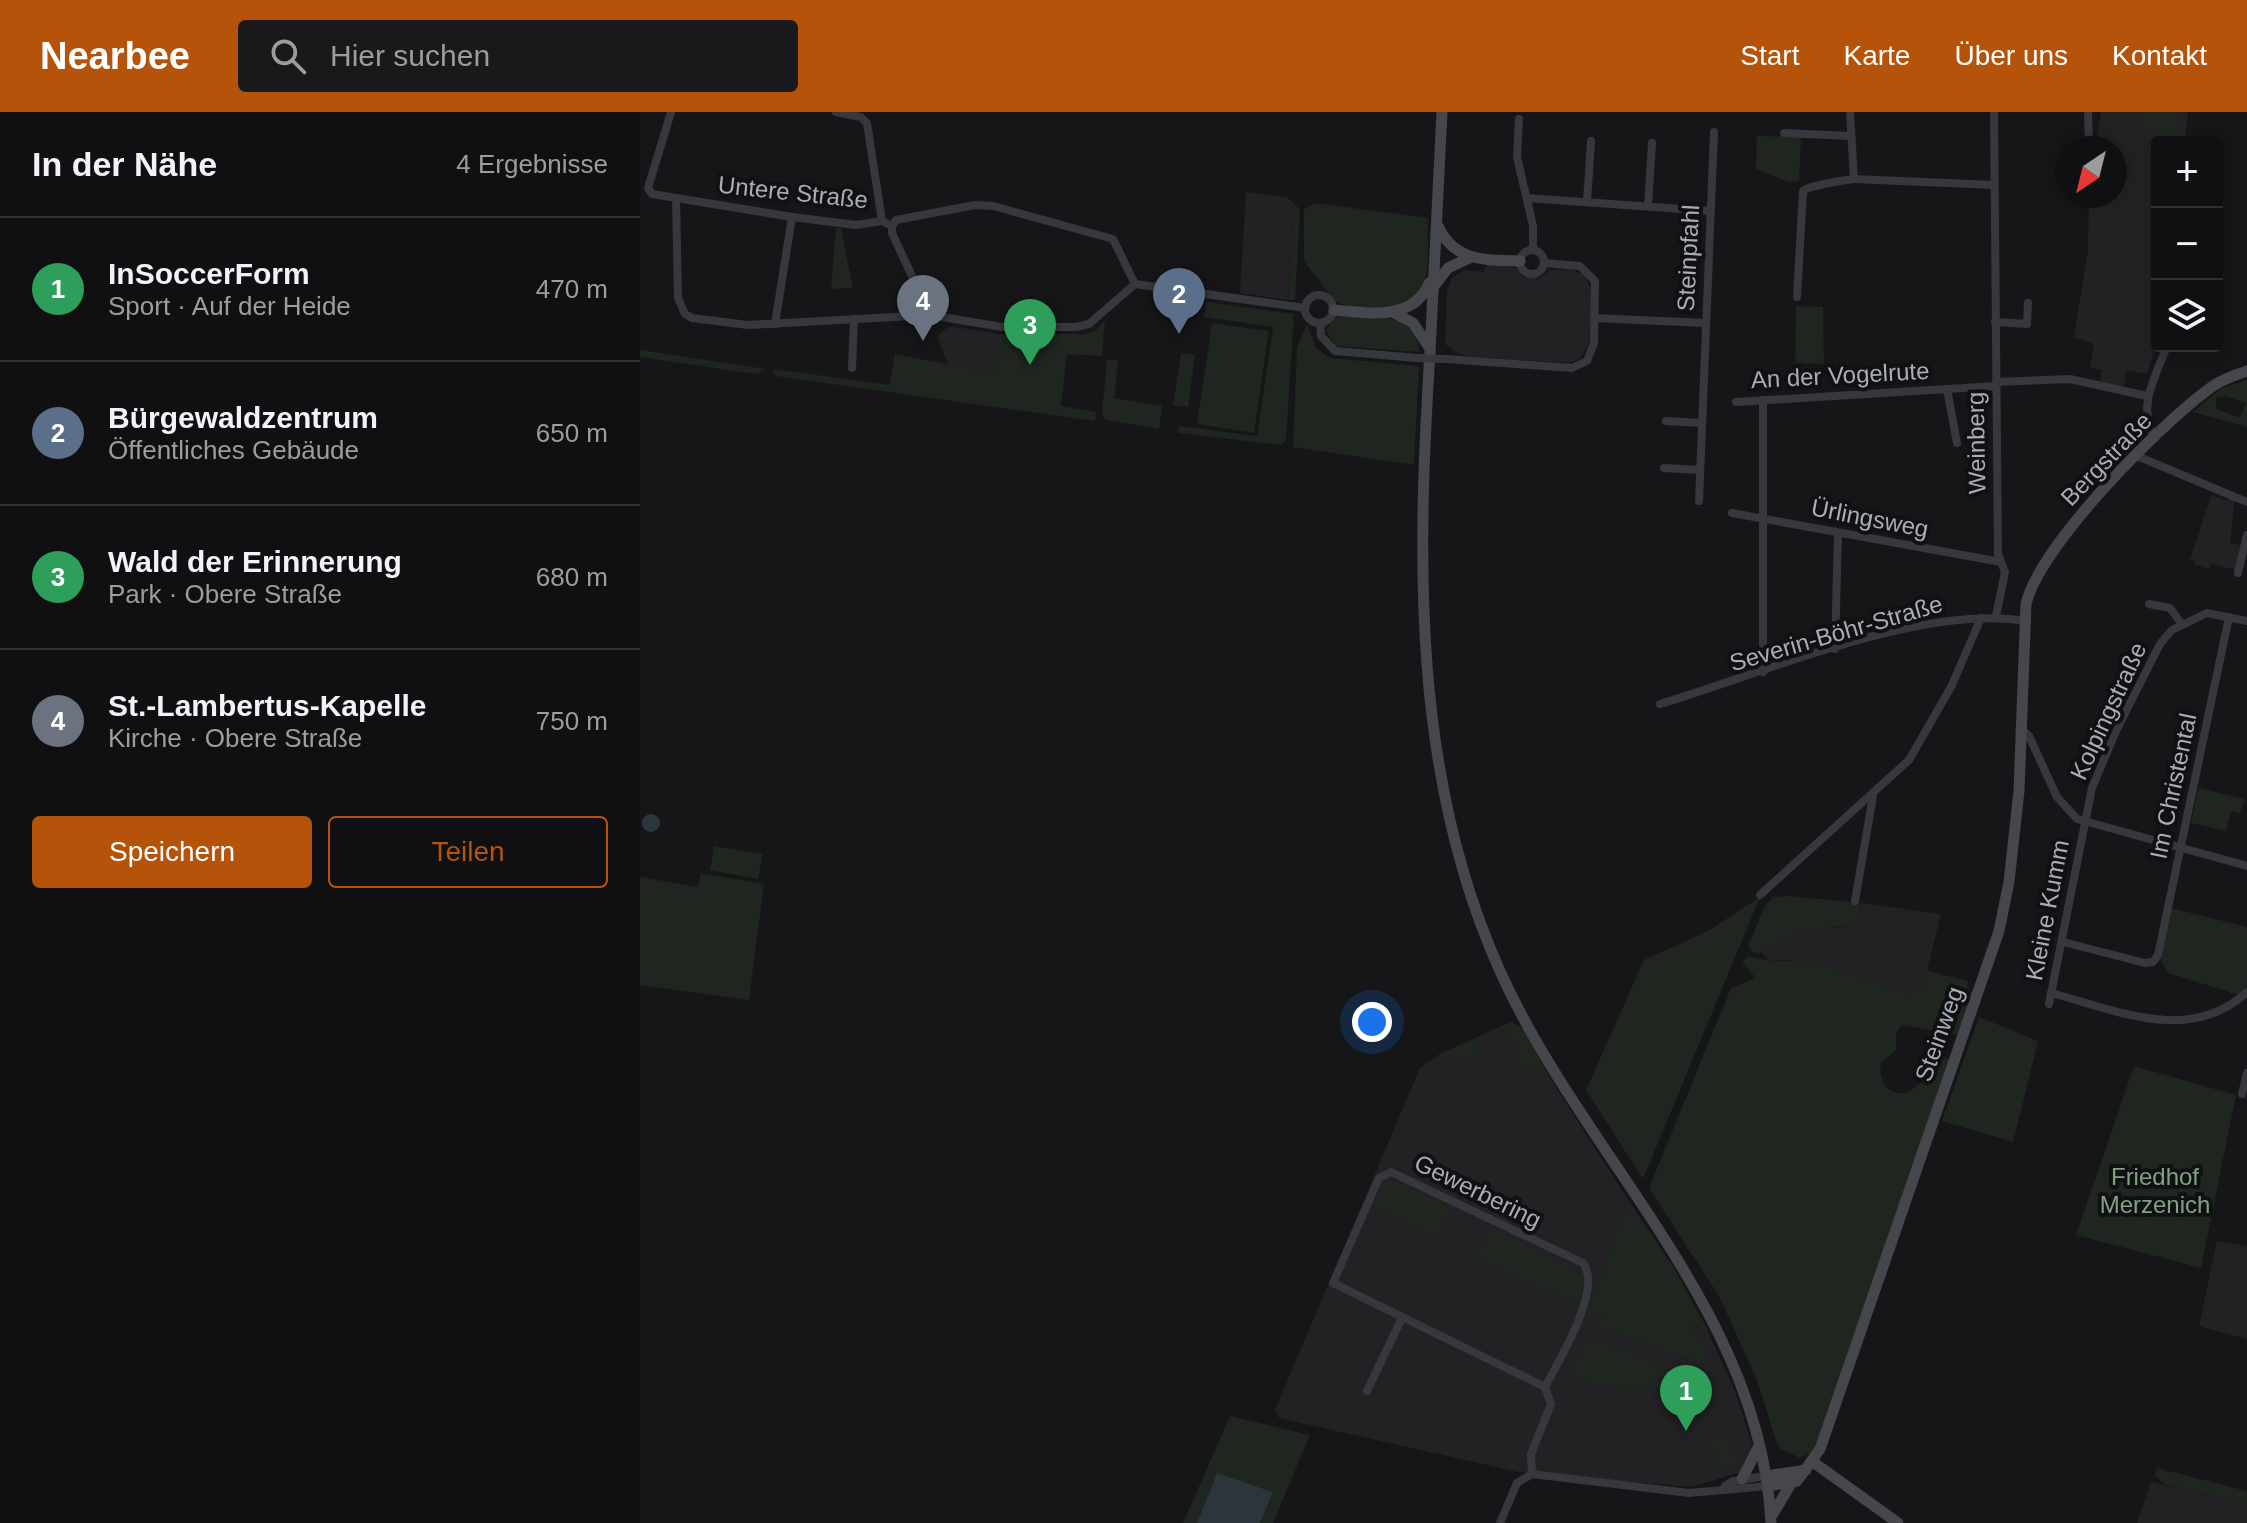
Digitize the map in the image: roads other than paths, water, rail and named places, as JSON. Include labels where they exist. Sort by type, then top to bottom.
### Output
[{"type":"main road","points":[[1442,112],[1421,543],[1427,680],[1437,761],[1467,880],[1499,969],[1538,1046],[1695,1289],[1744,1390],[1767,1481],[1771,1521]]},
{"type":"main road","points":[[1437,224],[1451,248],[1469,258],[1520,261]]},
{"type":"main road","points":[[1432,294],[1441,274],[1469,258]]},
{"type":"main road","points":[[1334,310],[1405,311],[1422,296],[1433,274]]},
{"type":"main road","points":[[1394,313],[1413,323],[1430,350]]},
{"type":"main road","name":"Bergstraße","points":[[2026,604],[2033,579],[2064,534],[2137,456],[2215,385],[2247,371]]},
{"type":"main road","name":"Steinweg","points":[[1810,1466],[1999,931],[2014,844],[2026,604]]},
{"type":"main road","points":[[1742,1479],[1759,1446]]},
{"type":"main road","points":[[1767,1481],[1810,1466]]},
{"type":"main road","points":[[1771,1521],[1792,1482],[1810,1466]]},
{"type":"main road","points":[[1810,1466],[1898,1523]]},
{"type":"main road","points":[[1767,1481],[1792,1482]]},
{"type":"street","name":"Untere Straße","points":[[671,112],[649,191],[676,198],[856,225],[882,221],[892,226],[896,220],[975,205],[993,206],[1113,239],[1135,284]]},
{"type":"street","points":[[836,112],[865,119],[882,221]]},
{"type":"street","points":[[1850,112],[1849,136],[1854,179]]},
{"type":"street","name":"Weinberg","points":[[1994,112],[1996,384],[2001,562],[2005,572],[1996,616]]},
{"type":"street","points":[[2088,112],[2089,136]]},
{"type":"street","points":[[1519,119],[1517,157],[1533,226],[1533,250]]},
{"type":"street","name":"Steinpfahl","points":[[1594,318],[1706,323],[1714,132]]},
{"type":"street","points":[[1784,133],[1849,136]]},
{"type":"street","points":[[1587,201],[1591,141]]},
{"type":"street","points":[[1648,206],[1652,143]]},
{"type":"street","points":[[1797,297],[1803,191],[1811,185],[1835,185],[1854,179],[1994,185]]},
{"type":"street","points":[[676,198],[678,298],[685,314],[728,323],[775,324],[930,315],[1002,327],[1083,326],[1096,319],[1135,284],[1305,308]]},
{"type":"street","points":[[1527,198],[1710,211]]},
{"type":"street","points":[[775,324],[792,217]]},
{"type":"street","points":[[892,226],[892,233],[930,315]]},
{"type":"street","points":[[1533,250],[1543,256],[1544,263],[1539,272],[1532,274],[1522,269],[1520,261],[1526,252],[1533,250]]},
{"type":"street","points":[[1320,323],[1321,336],[1335,351],[1572,368],[1583,365],[1591,355],[1596,289],[1591,274],[1580,266],[1544,263]]},
{"type":"street","points":[[1320,295],[1330,300],[1334,310],[1329,319],[1320,323],[1309,318],[1305,308],[1310,298],[1320,295]]},
{"type":"street","points":[[1995,322],[2027,324],[2028,303]]},
{"type":"street","points":[[852,368],[854,319]]},
{"type":"street","points":[[1699,501],[1706,323]]},
{"type":"street","points":[[2155,438],[2148,427],[2147,396],[2165,352]]},
{"type":"street","name":"An der Vogelrute","points":[[1736,402],[2070,379],[2147,396]]},
{"type":"street","name":"An der Vogelrute","points":[[1947,389],[1957,443]]},
{"type":"street","points":[[1763,400],[1763,672]]},
{"type":"street","points":[[1666,421],[1701,423]]},
{"type":"street","points":[[2137,456],[2247,502]]},
{"type":"street","points":[[1664,468],[1700,470]]},
{"type":"street","name":"Ürlingsweg","points":[[1732,513],[2001,562]]},
{"type":"street","points":[[1835,649],[1838,533]]},
{"type":"street","points":[[2238,573],[2247,535]]},
{"type":"street","points":[[2149,604],[2170,608],[2181,623],[2207,613],[2247,621]]},
{"type":"street","name":"Severin-Böhr-Straße","points":[[1660,704],[1835,649],[1936,623],[1996,616],[2025,621]]},
{"type":"street","name":"Im Christental","points":[[2063,942],[2145,963],[2153,962],[2158,955],[2229,617]]},
{"type":"street","points":[[1760,895],[1874,795],[1915,752],[1963,663],[1981,618]]},
{"type":"street","name":"Kolpingstraße","points":[[2084,823],[2103,756],[2160,644],[2181,623]]},
{"type":"street","points":[[2021,729],[2029,736],[2057,797],[2084,823],[2247,866]]},
{"type":"street","points":[[1855,901],[1874,795]]},
{"type":"street","name":"Kleine Kumm","points":[[2049,1004],[2084,823]]},
{"type":"street","points":[[2051,993],[2175,1022],[2216,1014],[2247,992]]},
{"type":"street","points":[[2242,1094],[2247,1073]]},
{"type":"street","name":"Gewerbering","points":[[1391,1172],[1583,1263],[1590,1272],[1591,1282],[1574,1329],[1545,1387],[1333,1283],[1379,1178],[1391,1172]]},
{"type":"street","points":[[1367,1391],[1402,1318]]},
{"type":"street","points":[[1532,1474],[1531,1454],[1551,1399],[1545,1387]]},
{"type":"street","points":[[1500,1523],[1517,1483],[1532,1474],[1689,1493],[1767,1481]]},
{"type":"street","points":[[1725,1487],[1742,1479],[1767,1481]]},
{"type":"place","name":"Bürgewaldzentrum","points":[[1179,334]]},
{"type":"place","name":"St.-Lambertus-Kapelle","points":[[923,341]]},
{"type":"place","name":"Wald der Erinnerung","points":[[1030,365]]},
{"type":"place","name":"InSoccerForm","points":[[1686,1431]]},
{"type":"park label","name":"Friedhof Merzenich","points":[[2155,1190]]}]
